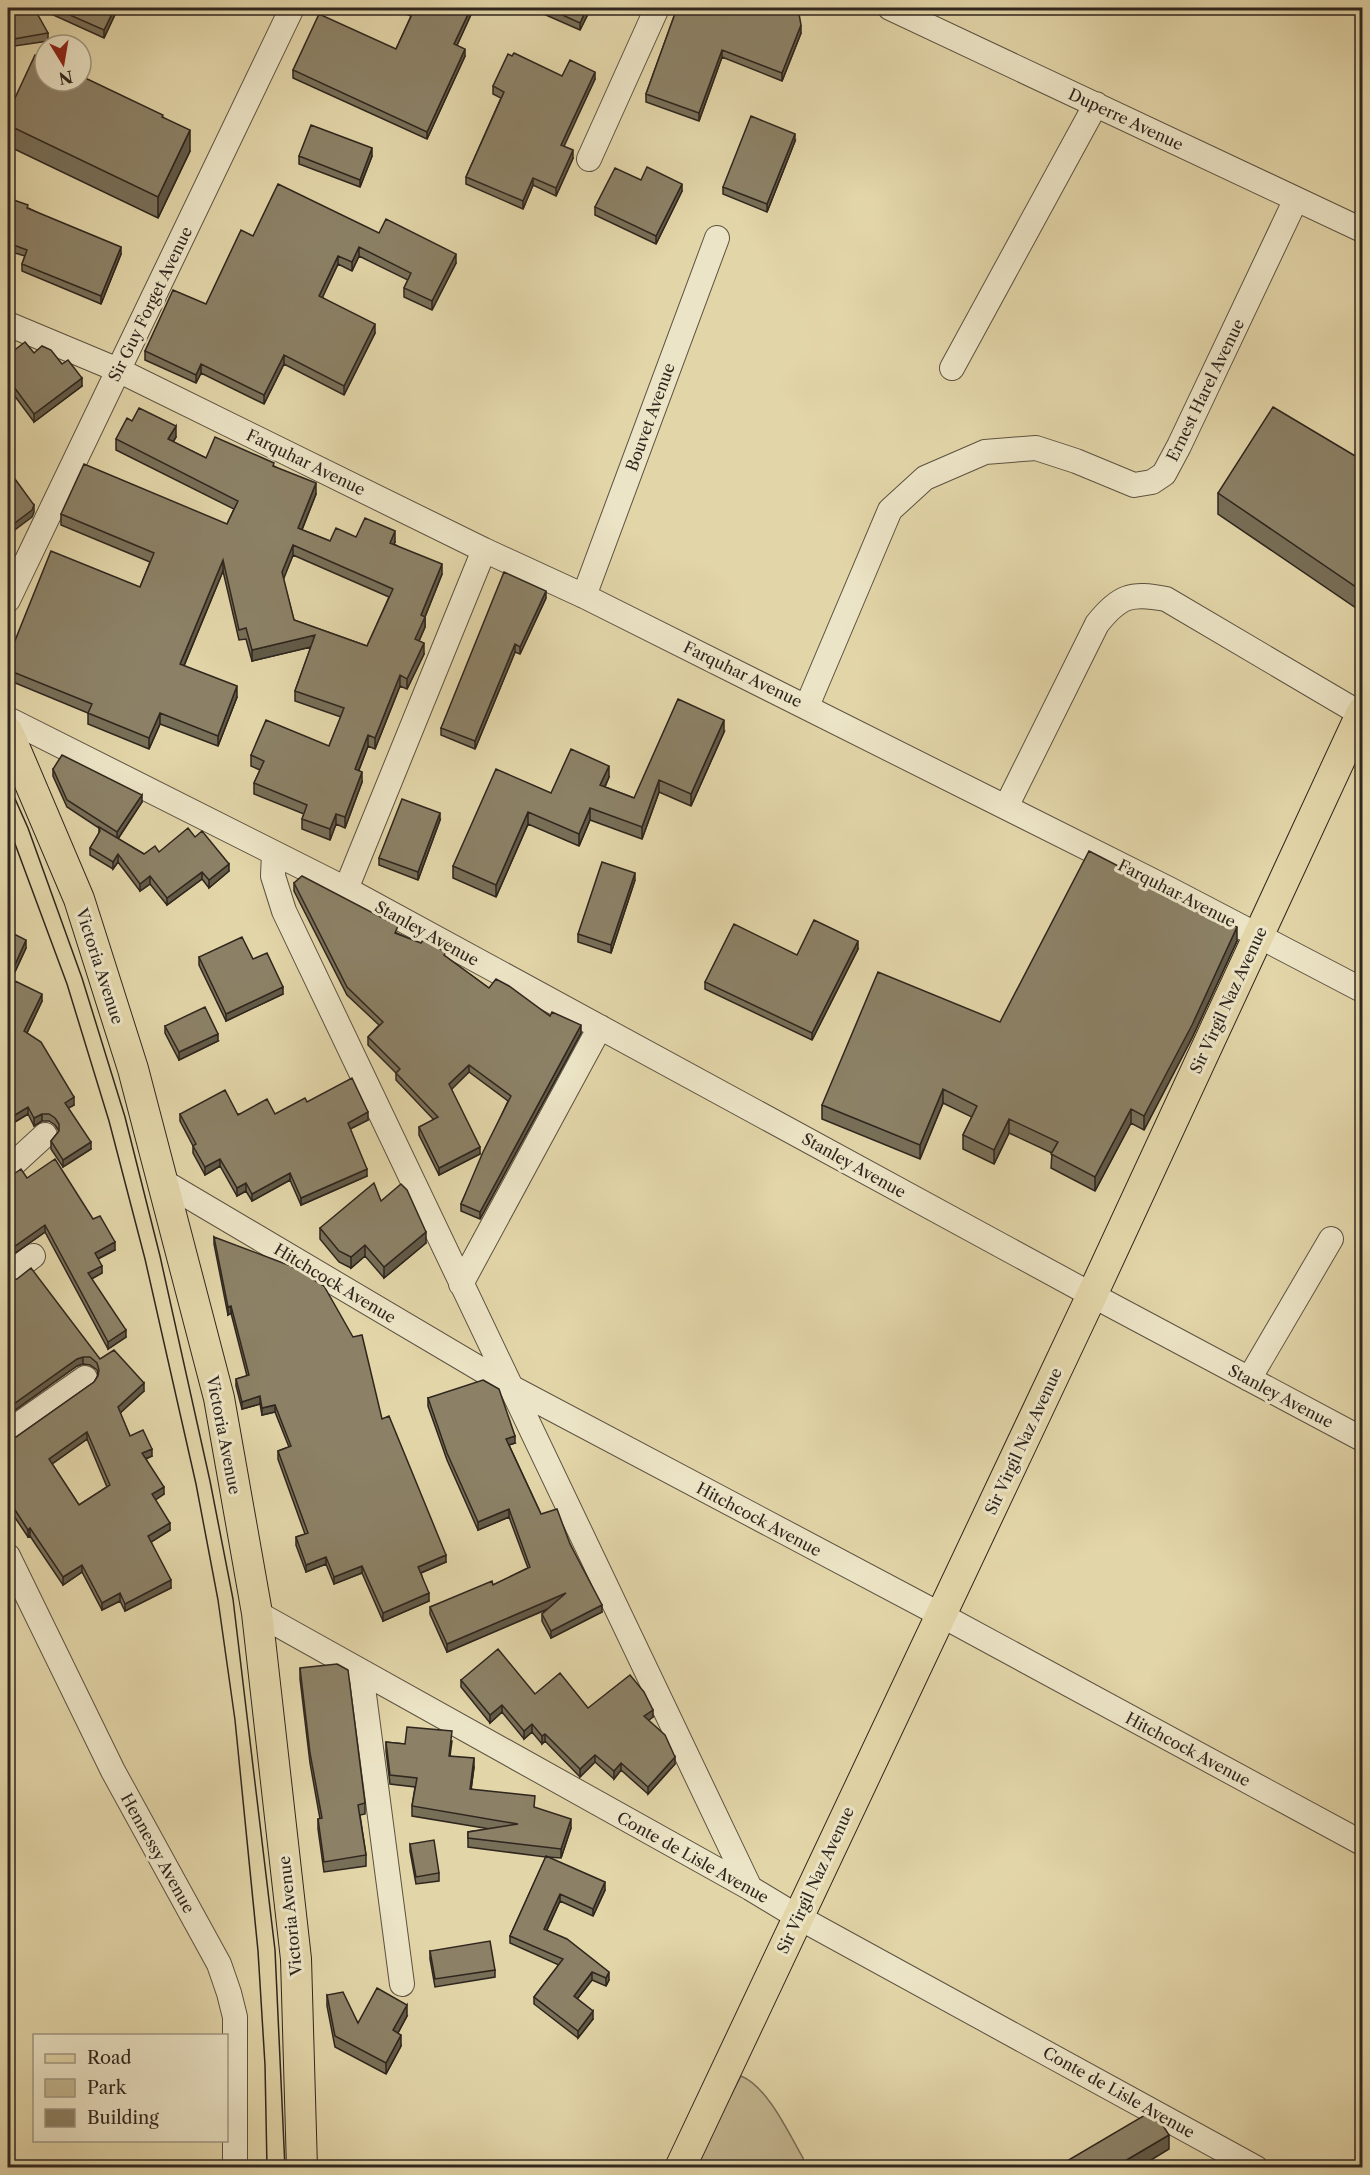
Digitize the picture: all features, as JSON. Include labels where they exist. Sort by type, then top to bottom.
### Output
[{"type":"main road","name":"Sir Virgil Naz Avenue","points":[[680,2168],[1092,1295],[1362,713]]},
{"type":"main road","name":"Victoria Avenue","points":[[8,732],[79,899],[133,1069],[219,1398],[258,1613],[296,1959],[302,2168]]},
{"type":"street","name":"Sir Guy Forget Avenue","points":[[8,600],[292,8]]},
{"type":"street","points":[[589,159],[657,8]]},
{"type":"street","name":"Duperre Avenue","points":[[890,8],[1362,230]]},
{"type":"street","points":[[952,368],[1096,104]]},
{"type":"street","name":"Ernest Harel Avenue","points":[[807,706],[890,510],[925,478],[985,452],[1036,448],[1076,461],[1134,485],[1152,482],[1164,474],[1296,199]]},
{"type":"street","name":"Bouvet Avenue","points":[[584,596],[717,238]]},
{"type":"street","name":"Farquhar Avenue","points":[[8,324],[118,370],[484,550],[584,596],[1258,934],[1362,990]]},
{"type":"street","points":[[346,889],[484,550]]},
{"type":"street","points":[[1006,807],[1097,624],[1111,607],[1124,598],[1144,594],[1166,599],[1362,713]]},
{"type":"street","name":"Stanley Avenue","points":[[8,719],[346,889],[1092,1295],[1362,1439]]},
{"type":"street","points":[[274,853],[273,876],[284,911],[750,1888]]},
{"type":"street","points":[[460,1284],[600,1027]]},
{"type":"street","points":[[8,1169],[45,1135]]},
{"type":"street","name":"Hitchcock Avenue","points":[[164,1182],[509,1386],[941,1615],[1362,1843]]},
{"type":"street","points":[[1249,1379],[1331,1239]]},
{"type":"street","points":[[8,1275],[33,1256]]},
{"type":"street","points":[[8,1432],[85,1378]]},
{"type":"street","name":"Hennessy Avenue","points":[[8,1556],[113,1771],[219,1964],[235,2016],[235,2168]]},
{"type":"street","name":"Conte de Lisle Avenue","points":[[258,1613],[798,1917],[1256,2168]]},
{"type":"street","points":[[362,1672],[402,1984]]},
{"type":"green space","points":[[741,2076],[751,2082],[769,2100],[803,2158],[804,2167],[693,2168]]},
{"type":"building","points":[[8,8],[34,8],[48,33],[33,33],[33,36],[8,40]]},
{"type":"building","points":[[54,8],[115,8],[104,30]]},
{"type":"building","points":[[407,8],[471,8],[454,44],[465,49],[427,132],[293,70],[319,14],[396,49],[414,10]]},
{"type":"building","points":[[547,8],[587,8],[580,23]]},
{"type":"building","points":[[677,8],[798,8],[801,25],[782,73],[722,50],[699,113],[646,94]]},
{"type":"building","points":[[514,53],[562,76],[570,60],[595,72],[561,145],[573,150],[556,188],[533,178],[523,201],[466,177],[504,92],[493,86],[508,54],[512,56]]},
{"type":"building","points":[[33,59],[33,93],[93,93],[93,82],[190,130],[158,197],[8,125],[8,113]]},
{"type":"building","points":[[751,116],[795,134],[767,204],[723,187]]},
{"type":"building","points":[[311,125],[372,148],[360,180],[299,156]]},
{"type":"building","points":[[647,167],[682,184],[656,236],[595,207],[615,168],[641,180]]},
{"type":"building","points":[[278,184],[379,233],[386,219],[456,254],[432,301],[404,288],[411,273],[359,247],[352,262],[338,256],[319,296],[375,324],[344,386],[284,355],[264,395],[201,364],[196,375],[145,351],[173,290],[206,304],[241,230],[253,236]]},
{"type":"building","points":[[8,198],[121,247],[101,296],[22,264],[27,250],[8,243]]},
{"type":"building","points":[[25,342],[34,353],[42,346],[51,350],[62,364],[68,360],[82,378],[34,414],[8,379],[8,355]]},
{"type":"building","points":[[1273,407],[1362,460],[1362,591],[1218,493]]},
{"type":"building","points":[[139,408],[176,426],[168,439],[206,458],[215,437],[274,463],[273,466],[316,483],[298,528],[330,541],[336,528],[356,537],[365,518],[395,531],[390,543],[442,564],[421,615],[425,617],[415,639],[424,643],[407,679],[400,675],[375,738],[368,735],[355,769],[362,772],[345,817],[336,814],[330,829],[302,819],[307,805],[254,783],[264,761],[251,755],[266,720],[329,746],[344,708],[295,691],[315,635],[252,650],[246,628],[239,630],[223,560],[180,664],[237,686],[218,736],[160,713],[149,738],[88,713],[92,704],[8,670],[8,658],[51,551],[140,587],[154,553],[61,514],[84,464],[227,524],[238,501],[116,439],[127,418],[132,421]],"holes":[[[293,545],[393,589],[367,646],[294,620],[282,572]]]},
{"type":"building","points":[[15,479],[34,505],[32,510],[8,528],[8,485]]},
{"type":"building","points":[[504,572],[546,591],[520,647],[515,644],[475,741],[441,728]]},
{"type":"building","points":[[678,699],[724,720],[691,794],[659,780],[642,827],[590,808],[579,834],[528,812],[496,885],[453,866],[496,769],[551,793],[571,749],[609,766],[600,785],[634,798]]},
{"type":"building","points":[[62,755],[142,795],[117,832],[67,800],[53,769]]},
{"type":"building","points":[[402,799],[440,813],[418,872],[379,858]]},
{"type":"building","points":[[99,827],[144,854],[155,846],[159,852],[188,828],[195,837],[202,831],[229,864],[209,880],[202,872],[167,898],[150,876],[140,884],[118,854],[113,862],[90,848],[100,831]]},
{"type":"building","points":[[1089,851],[1237,927],[1192,1025],[1144,1116],[1131,1109],[1095,1177],[1051,1154],[1058,1142],[1009,1119],[994,1150],[963,1135],[977,1106],[943,1089],[920,1145],[822,1105],[878,972],[1000,1022]]},
{"type":"building","points":[[602,862],[635,873],[611,945],[578,934]]},
{"type":"building","points":[[302,876],[398,926],[395,933],[421,943],[423,940],[446,952],[444,955],[489,988],[496,979],[550,1016],[552,1012],[581,1025],[480,1212],[461,1204],[483,1152],[511,1096],[469,1065],[449,1084],[480,1147],[439,1168],[419,1127],[438,1117],[396,1073],[400,1069],[368,1037],[383,1022],[347,987],[294,883]]},
{"type":"building","points":[[814,920],[858,941],[812,1033],[705,982],[734,924],[797,955]]},
{"type":"building","points":[[8,931],[26,940],[13,969],[8,966]]},
{"type":"building","points":[[242,937],[253,959],[267,953],[283,987],[226,1014],[199,957]]},
{"type":"building","points":[[15,981],[42,994],[24,1031],[41,1042],[74,1097],[65,1103],[91,1142],[63,1160],[51,1141],[59,1131],[59,1124],[55,1118],[49,1114],[42,1114],[34,1118],[28,1107],[10,1118],[8,1114],[8,996]]},
{"type":"building","points":[[205,1007],[218,1034],[179,1052],[165,1026]]},
{"type":"building","points":[[352,1078],[368,1112],[348,1123],[367,1169],[301,1198],[290,1173],[252,1194],[246,1183],[237,1188],[220,1159],[205,1167],[193,1146],[196,1144],[180,1114],[225,1090],[238,1115],[267,1099],[275,1114],[305,1098],[307,1102]]},
{"type":"building","points":[[55,1159],[93,1219],[100,1216],[115,1242],[95,1253],[102,1266],[88,1273],[126,1330],[108,1342],[45,1225],[8,1251],[8,1175],[11,1176],[21,1169],[27,1178]]},
{"type":"building","points":[[374,1183],[381,1201],[401,1184],[407,1190],[426,1232],[384,1267],[365,1245],[351,1257],[339,1251],[320,1228]]},
{"type":"building","points":[[214,1237],[291,1266],[324,1286],[353,1337],[362,1335],[382,1419],[389,1416],[446,1555],[418,1567],[429,1593],[383,1613],[362,1566],[334,1577],[326,1557],[306,1565],[296,1537],[308,1533],[278,1451],[291,1446],[275,1405],[262,1408],[260,1396],[242,1402],[236,1379],[249,1375],[231,1306],[228,1307]]},
{"type":"building","points":[[31,1268],[100,1359],[114,1350],[144,1383],[118,1407],[130,1436],[143,1430],[152,1449],[142,1453],[164,1487],[152,1494],[170,1523],[148,1536],[171,1580],[125,1604],[120,1593],[102,1603],[82,1565],[63,1577],[8,1499],[8,1439],[16,1437],[94,1382],[99,1370],[97,1363],[90,1357],[77,1359],[8,1408],[8,1281],[17,1279]],"holes":[[[87,1432],[110,1485],[79,1505],[49,1459]]]},
{"type":"building","points":[[483,1380],[499,1389],[515,1436],[506,1439],[541,1514],[557,1509],[570,1544],[602,1605],[551,1631],[542,1614],[566,1593],[447,1644],[430,1607],[492,1581],[493,1585],[530,1567],[509,1509],[478,1522],[447,1453],[428,1398]]},
{"type":"building","points":[[498,1649],[535,1694],[560,1673],[588,1708],[630,1675],[644,1692],[653,1710],[644,1716],[665,1735],[675,1757],[648,1787],[621,1763],[614,1771],[595,1755],[580,1769],[545,1734],[542,1736],[532,1724],[524,1731],[502,1705],[490,1715],[461,1680]]},
{"type":"building","points":[[337,1664],[348,1670],[365,1803],[358,1805],[366,1855],[324,1862],[318,1819],[322,1818],[310,1753],[300,1668]]},
{"type":"building","points":[[407,1727],[452,1731],[449,1756],[474,1758],[470,1789],[535,1796],[534,1807],[571,1819],[561,1849],[468,1838],[468,1832],[518,1824],[412,1806],[417,1778],[390,1775],[386,1742],[405,1744]]},
{"type":"building","points":[[434,1840],[439,1873],[416,1877],[410,1844]]},
{"type":"building","points":[[546,1856],[605,1882],[593,1909],[560,1894],[544,1929],[567,1939],[609,1972],[606,1978],[592,1972],[574,1996],[593,2011],[578,2031],[534,1997],[563,1959],[510,1936]]},
{"type":"building","points":[[490,1941],[495,1970],[435,1979],[430,1951]]},
{"type":"building","points":[[377,1988],[407,2005],[393,2030],[401,2035],[386,2063],[335,2036],[327,1995],[343,1992],[358,2023]]},
{"type":"building","points":[[1150,2112],[1157,2116],[1169,2135],[1113,2168],[1055,2168]]},
{"type":"tram line","points":[[8,783],[28,828],[82,978],[125,1117],[160,1256],[210,1481],[233,1599],[275,1950],[285,2168]]},
{"type":"tram line","points":[[8,825],[67,984],[109,1121],[145,1259],[196,1484],[218,1600],[235,1720],[258,1951],[265,2065],[267,2168]]}]
